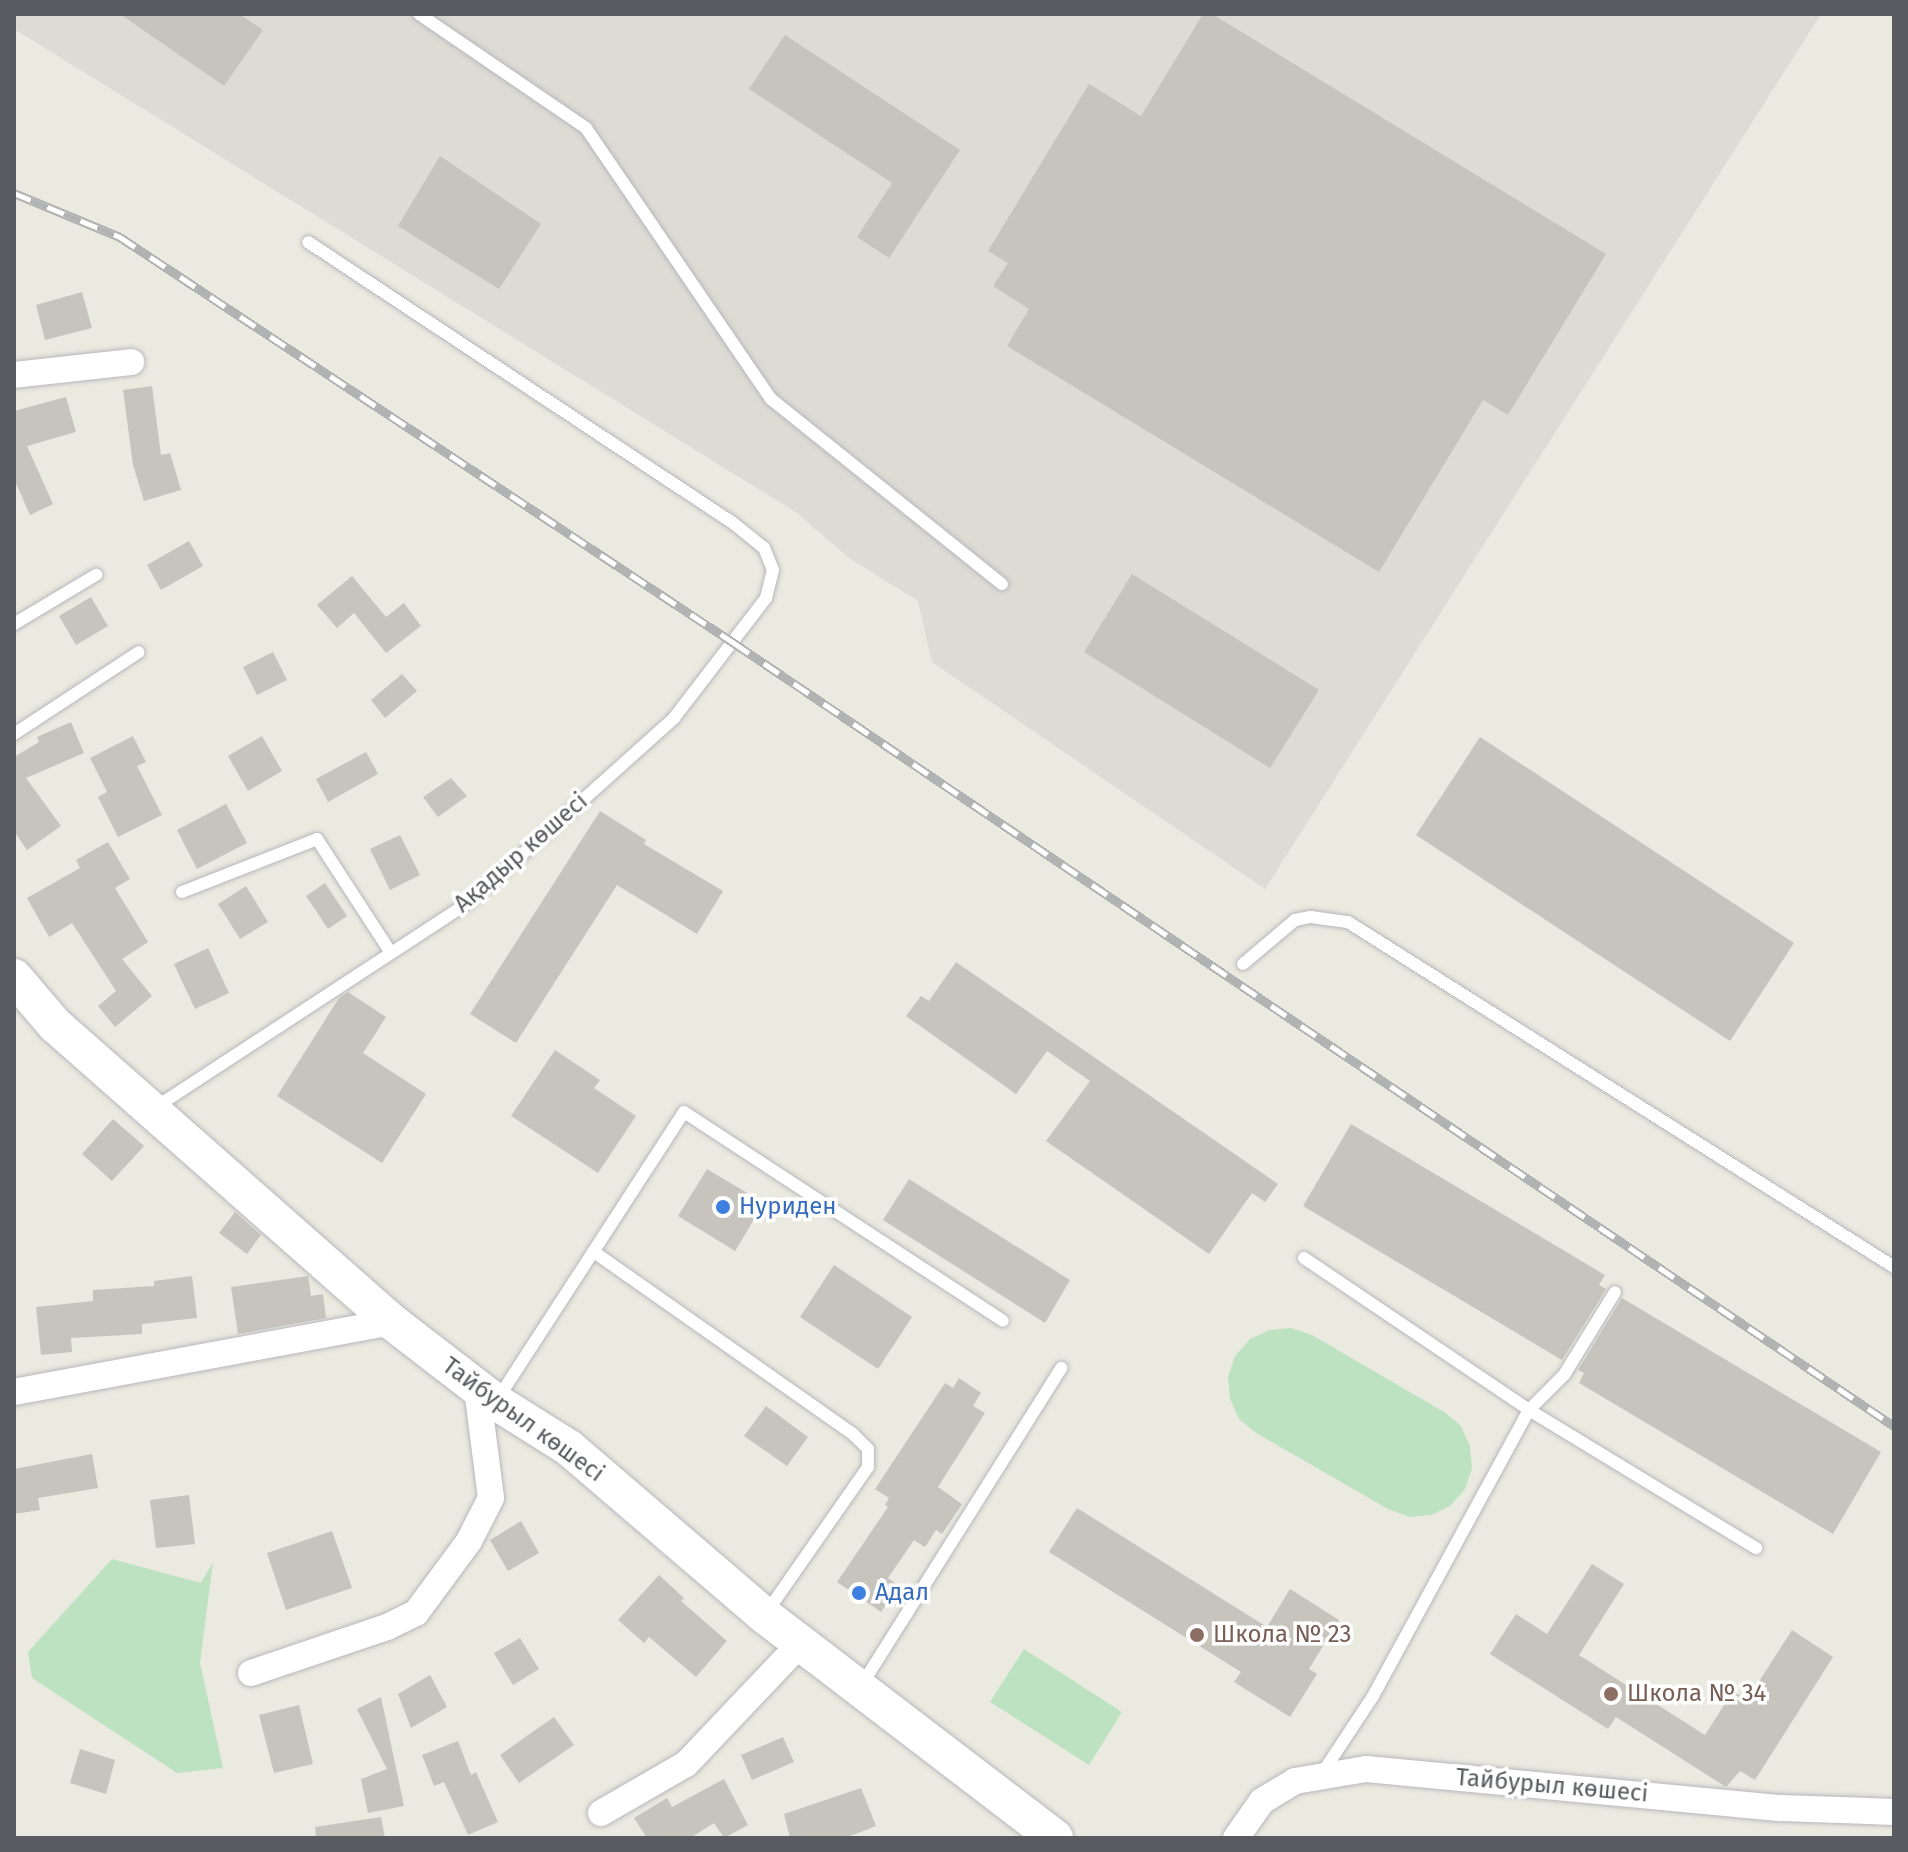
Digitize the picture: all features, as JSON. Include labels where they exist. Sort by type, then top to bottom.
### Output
[{"type":"main road","name":"Тайбурыл көшесі","points":[[14,977],[55,1025],[392,1322],[486,1395],[569,1448],[765,1616],[1055,1838]]},
{"type":"street","points":[[14,375],[131,362]]},
{"type":"street","points":[[14,1392],[392,1322]]},
{"type":"street","points":[[251,1673],[387,1627],[416,1613],[469,1541],[491,1498],[486,1395]]},
{"type":"street","points":[[601,1813],[686,1764],[801,1643]]},
{"type":"street","name":"Тайбурыл көшесі","points":[[1236,1838],[1262,1801],[1295,1781],[1366,1769],[1781,1808],[1894,1812]]},
{"type":"lane","points":[[419,14],[586,128],[771,399],[1002,584]]},
{"type":"lane","name":"Ақадыр көшесі","points":[[153,1109],[468,903],[674,718],[766,598],[773,570],[764,548],[733,523],[308,242]]},
{"type":"lane","points":[[14,624],[96,575]]},
{"type":"lane","points":[[14,734],[139,652]]},
{"type":"lane","points":[[182,892],[317,839],[391,953]]},
{"type":"lane","points":[[1243,964],[1295,920],[1311,917],[1348,922],[1894,1267]]},
{"type":"lane","points":[[486,1395],[594,1252],[684,1112],[1003,1321]]},
{"type":"lane","points":[[594,1252],[853,1434],[868,1449],[868,1467],[765,1616]]},
{"type":"lane","points":[[1304,1258],[1529,1410],[1756,1548]]},
{"type":"lane","points":[[1321,1775],[1373,1696],[1529,1410],[1564,1375],[1615,1292]]},
{"type":"lane","points":[[859,1689],[1061,1368]]},
{"type":"shaded area","points":[[14,14],[1821,14],[1265,889],[932,662],[918,601],[849,558],[797,513],[14,29]]},
{"type":"green space","points":[[1291,1328],[1312,1335],[1444,1412],[1461,1426],[1470,1446],[1472,1468],[1465,1489],[1450,1506],[1431,1515],[1409,1517],[1388,1509],[1256,1433],[1239,1419],[1230,1399],[1228,1377],[1235,1356],[1250,1339],[1269,1330]]},
{"type":"green space","points":[[112,1559],[201,1583],[213,1562],[200,1663],[223,1768],[177,1773],[32,1678],[28,1652]]},
{"type":"green space","points":[[1024,1649],[1122,1712],[1089,1765],[990,1702]]},
{"type":"building","points":[[120,14],[239,14],[263,30],[224,86]]},
{"type":"building","points":[[1203,14],[1212,14],[1606,254],[1508,415],[1483,400],[1379,572],[1007,346],[1029,309],[993,286],[1008,263],[988,251],[1089,84],[1141,116]]},
{"type":"building","points":[[785,35],[960,150],[889,258],[857,237],[892,183],[749,89]]},
{"type":"building","points":[[440,156],[541,224],[499,289],[398,226]]},
{"type":"building","points":[[82,292],[92,328],[45,340],[36,305]]},
{"type":"building","points":[[152,386],[161,455],[170,453],[181,490],[144,501],[133,465],[123,390]]},
{"type":"building","points":[[66,397],[76,432],[27,446],[53,504],[30,515],[14,479],[14,411]]},
{"type":"building","points":[[189,541],[203,566],[161,590],[147,565]]},
{"type":"building","points":[[1132,574],[1319,690],[1270,768],[1084,652]]},
{"type":"building","points":[[352,576],[386,617],[404,603],[421,626],[386,653],[354,613],[337,628],[317,605]]},
{"type":"building","points":[[91,597],[108,626],[76,645],[59,616]]},
{"type":"building","points":[[273,652],[287,680],[257,695],[243,667]]},
{"type":"building","points":[[402,674],[417,691],[385,718],[371,700]]},
{"type":"building","points":[[71,722],[84,753],[26,778],[61,826],[27,850],[14,831],[14,757],[39,742],[37,737]]},
{"type":"building","points":[[133,736],[146,762],[137,766],[162,815],[118,837],[98,797],[107,792],[90,758]]},
{"type":"building","points":[[262,736],[282,771],[248,791],[228,756]]},
{"type":"building","points":[[1480,737],[1794,943],[1730,1041],[1416,835]]},
{"type":"building","points":[[366,752],[378,774],[328,802],[316,779]]},
{"type":"building","points":[[451,778],[467,796],[438,817],[423,797]]},
{"type":"building","points":[[226,804],[247,843],[197,869],[177,830]]},
{"type":"building","points":[[600,811],[646,840],[644,844],[723,891],[697,934],[617,885],[516,1043],[470,1014]]},
{"type":"building","points":[[400,835],[420,875],[390,890],[370,849]]},
{"type":"building","points":[[108,842],[130,879],[115,888],[148,942],[122,959],[152,996],[115,1027],[98,1006],[116,991],[72,923],[49,937],[27,898],[80,868],[76,860]]},
{"type":"building","points":[[325,883],[347,916],[328,929],[306,896]]},
{"type":"building","points":[[246,886],[268,922],[240,939],[218,904]]},
{"type":"building","points":[[208,948],[229,993],[195,1009],[174,964]]},
{"type":"building","points":[[956,962],[1278,1184],[1265,1202],[1252,1193],[1209,1254],[1046,1141],[1090,1081],[1047,1051],[1016,1094],[906,1016],[921,996],[929,1001]]},
{"type":"building","points":[[348,992],[386,1017],[363,1053],[426,1094],[382,1163],[277,1096],[339,998]]},
{"type":"building","points":[[555,1050],[600,1080],[594,1088],[636,1116],[598,1173],[511,1116]]},
{"type":"building","points":[[113,1119],[144,1146],[112,1181],[82,1154]]},
{"type":"building","points":[[1351,1124],[1605,1275],[1599,1285],[1606,1289],[1562,1360],[1303,1206]]},
{"type":"building","points":[[707,1169],[764,1203],[735,1251],[678,1216]]},
{"type":"building","points":[[909,1179],[1070,1280],[1045,1323],[883,1220]]},
{"type":"building","points":[[235,1212],[261,1235],[247,1254],[219,1233]]},
{"type":"building","points":[[834,1265],[912,1317],[878,1369],[800,1317]]},
{"type":"building","points":[[192,1276],[197,1318],[142,1324],[142,1334],[71,1338],[72,1352],[41,1355],[36,1307],[93,1301],[93,1290],[154,1286],[154,1281]]},
{"type":"building","points":[[308,1276],[311,1296],[323,1294],[326,1318],[238,1334],[231,1287]]},
{"type":"building","points":[[1622,1298],[1881,1452],[1833,1534],[1579,1383],[1584,1373],[1578,1370]]},
{"type":"building","points":[[959,1378],[981,1393],[973,1406],[985,1413],[938,1487],[962,1504],[942,1534],[936,1530],[925,1547],[914,1540],[888,1578],[899,1586],[881,1612],[837,1582],[888,1507],[885,1505],[889,1498],[875,1489],[945,1383],[953,1388]]},
{"type":"building","points":[[766,1406],[808,1437],[787,1466],[744,1436]]},
{"type":"building","points":[[92,1454],[98,1488],[38,1498],[40,1510],[14,1514],[14,1469]]},
{"type":"building","points":[[189,1495],[195,1544],[156,1548],[150,1500]]},
{"type":"building","points":[[1077,1508],[1267,1627],[1290,1589],[1339,1620],[1309,1669],[1317,1674],[1290,1717],[1234,1682],[1241,1672],[1049,1552]]},
{"type":"building","points":[[521,1521],[539,1553],[508,1571],[490,1540]]},
{"type":"building","points":[[332,1531],[352,1588],[286,1610],[267,1553]]},
{"type":"building","points":[[1592,1564],[1624,1584],[1579,1655],[1705,1735],[1733,1691],[1747,1700],[1792,1630],[1833,1657],[1755,1780],[1740,1771],[1726,1787],[1616,1717],[1608,1729],[1490,1654],[1516,1614],[1547,1634]]},
{"type":"building","points":[[659,1575],[684,1598],[681,1601],[727,1641],[696,1677],[649,1637],[644,1643],[618,1620]]},
{"type":"building","points":[[520,1638],[539,1669],[513,1685],[494,1653]]},
{"type":"building","points":[[430,1675],[447,1707],[411,1728],[398,1694]]},
{"type":"building","points":[[381,1697],[404,1806],[368,1813],[361,1779],[387,1769],[357,1709]]},
{"type":"building","points":[[299,1705],[313,1764],[274,1773],[259,1715]]},
{"type":"building","points":[[554,1717],[574,1745],[519,1783],[500,1755]]},
{"type":"building","points":[[783,1737],[794,1762],[752,1780],[741,1755]]},
{"type":"building","points":[[458,1741],[471,1775],[476,1772],[498,1822],[468,1835],[444,1782],[434,1786],[422,1755]]},
{"type":"building","points":[[80,1749],[115,1760],[106,1794],[70,1783]]},
{"type":"building","points":[[724,1779],[748,1825],[724,1838],[714,1823],[690,1838],[647,1838],[634,1818],[667,1798],[672,1807]]},
{"type":"building","points":[[861,1788],[876,1826],[845,1838],[790,1838],[784,1814]]},
{"type":"building","points":[[381,1817],[385,1838],[316,1838],[315,1827]]},
{"type":"railway","points":[[14,193],[120,237],[734,643],[1894,1426]]},
{"type":"place","name":"Нуриден","points":[[723,1207]]},
{"type":"place","name":"Адал","points":[[859,1593]]},
{"type":"place","name":"Школа № 23","points":[[1197,1635]]},
{"type":"place","name":"Школа № 34","points":[[1611,1694]]}]
